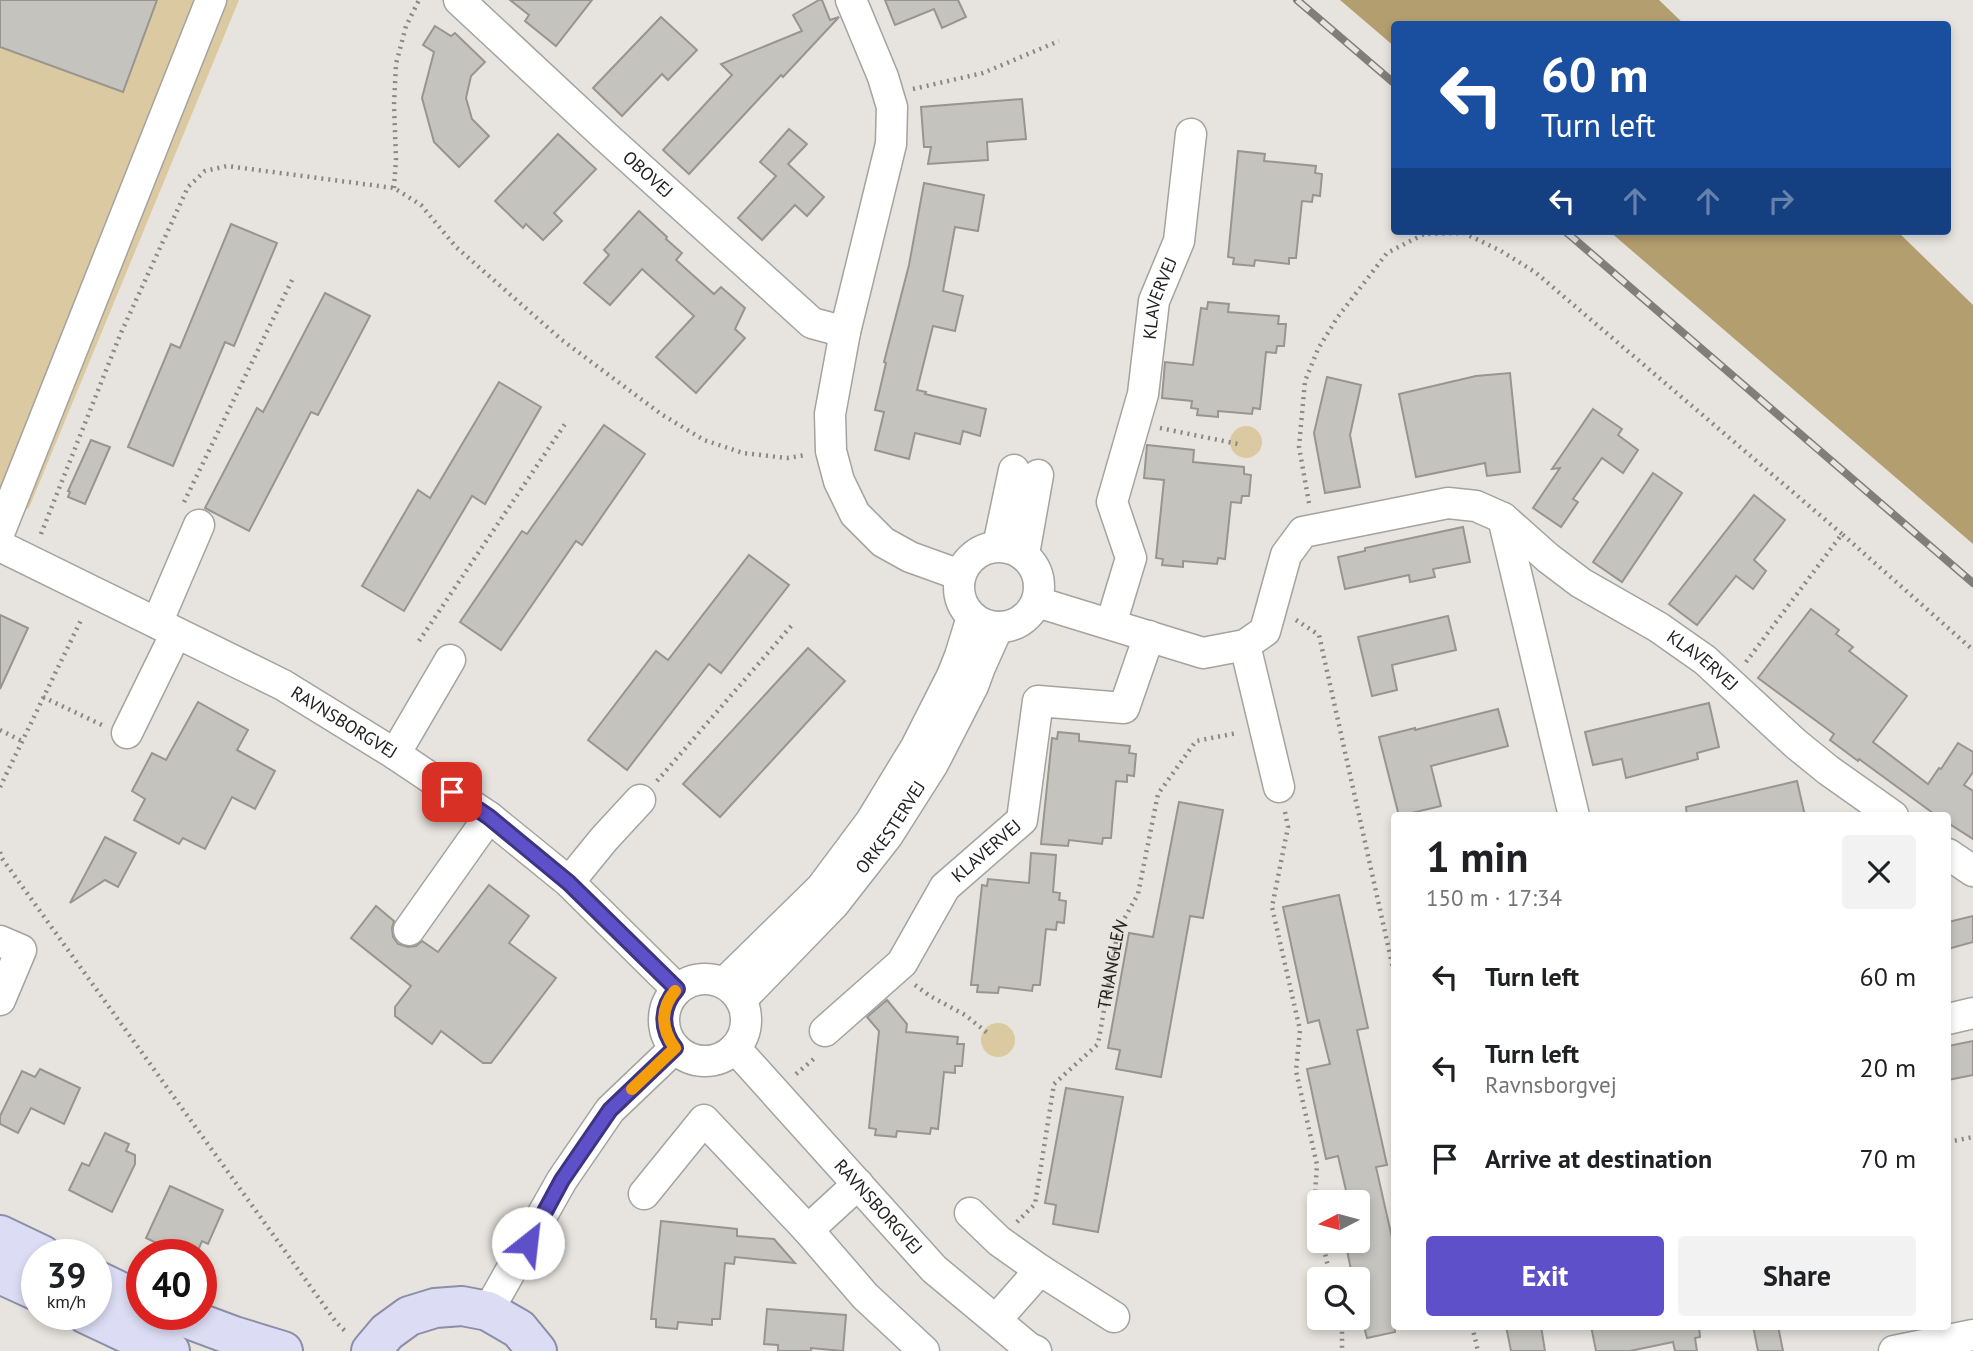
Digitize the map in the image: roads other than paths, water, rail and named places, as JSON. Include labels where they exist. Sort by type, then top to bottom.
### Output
[{"type":"main road","points":[[0,1235],[21,1245]]},
{"type":"main road","points":[[0,1274],[21,1284]]},
{"type":"main road","points":[[361,1344],[387,1332],[409,1317],[435,1308],[462,1306],[488,1311],[519,1329],[537,1351]]},
{"type":"main road","points":[[112,1326],[170,1351]]},
{"type":"main road","points":[[217,1330],[283,1351]]},
{"type":"street","points":[[0,531],[211,0]]},
{"type":"street","name":"OBOVEJ","points":[[459,0],[812,323],[845,332]]},
{"type":"street","points":[[851,0],[883,76],[892,107],[891,144],[845,332],[830,415],[831,451],[839,481],[855,514],[883,542],[910,557],[960,575]]},
{"type":"street","name":"KLAVERVEJ","points":[[1111,625],[1131,558],[1112,502],[1143,394],[1154,301],[1179,241],[1191,134]]},
{"type":"street","points":[[1011,550],[1026,472]]},
{"type":"street","name":"KLAVERVEJ","points":[[1245,645],[1265,631],[1286,555],[1303,532],[1448,503],[1476,506],[1503,518],[1581,583],[1658,627],[1704,660],[1796,744],[1887,812]]},
{"type":"street","points":[[127,733],[167,628],[191,514]]},
{"type":"street","points":[[1503,518],[1573,812]]},
{"type":"street","name":"RAVNSBORGVEJ","points":[[0,546],[283,685],[395,754],[489,817],[569,883],[677,989]]},
{"type":"street","points":[[987,548],[1011,550],[1036,569],[1040,591],[1037,602],[1024,619],[1011,626],[985,622],[961,599],[960,575],[966,563],[976,553],[987,548]]},
{"type":"street","points":[[1037,602],[1203,653],[1245,645],[1279,787]]},
{"type":"street","name":"ORKESTERVEJ","points":[[733,991],[834,904],[888,835],[933,764],[973,686],[980,667],[985,622]]},
{"type":"street","name":"KLAVERVEJ","points":[[825,1031],[902,963],[945,887],[1022,820],[1038,701],[1124,708],[1149,636]]},
{"type":"street","points":[[395,754],[450,660]]},
{"type":"street","points":[[569,883],[640,800]]},
{"type":"street","points":[[409,930],[489,817]]},
{"type":"street","points":[[1951,856],[1973,871]]},
{"type":"street","points":[[0,941],[21,950],[0,1000]]},
{"type":"street","points":[[701,978],[716,980],[733,991],[746,1016],[741,1039],[735,1048],[717,1059],[701,1061],[686,1056],[675,1048],[665,1032],[664,1016],[668,1000],[677,989],[685,983],[701,978]]},
{"type":"street","points":[[1951,1018],[1973,1013]]},
{"type":"street","points":[[488,1311],[562,1180],[610,1110],[675,1048]]},
{"type":"street","name":"RAVNSBORGVEJ","points":[[735,1048],[934,1269],[1036,1351]]},
{"type":"street","points":[[644,1194],[704,1119],[808,1230],[865,1296],[924,1351]]},
{"type":"street","points":[[808,1230],[858,1184]]},
{"type":"street","points":[[970,1213],[999,1241],[1114,1317]]},
{"type":"street","points":[[996,1320],[1040,1270]]},
{"type":"street","points":[[1894,1351],[1973,1335]]},
{"type":"railway","points":[[1297,0],[1391,81]]},
{"type":"railway","points":[[1570,235],[1973,583]]}]
